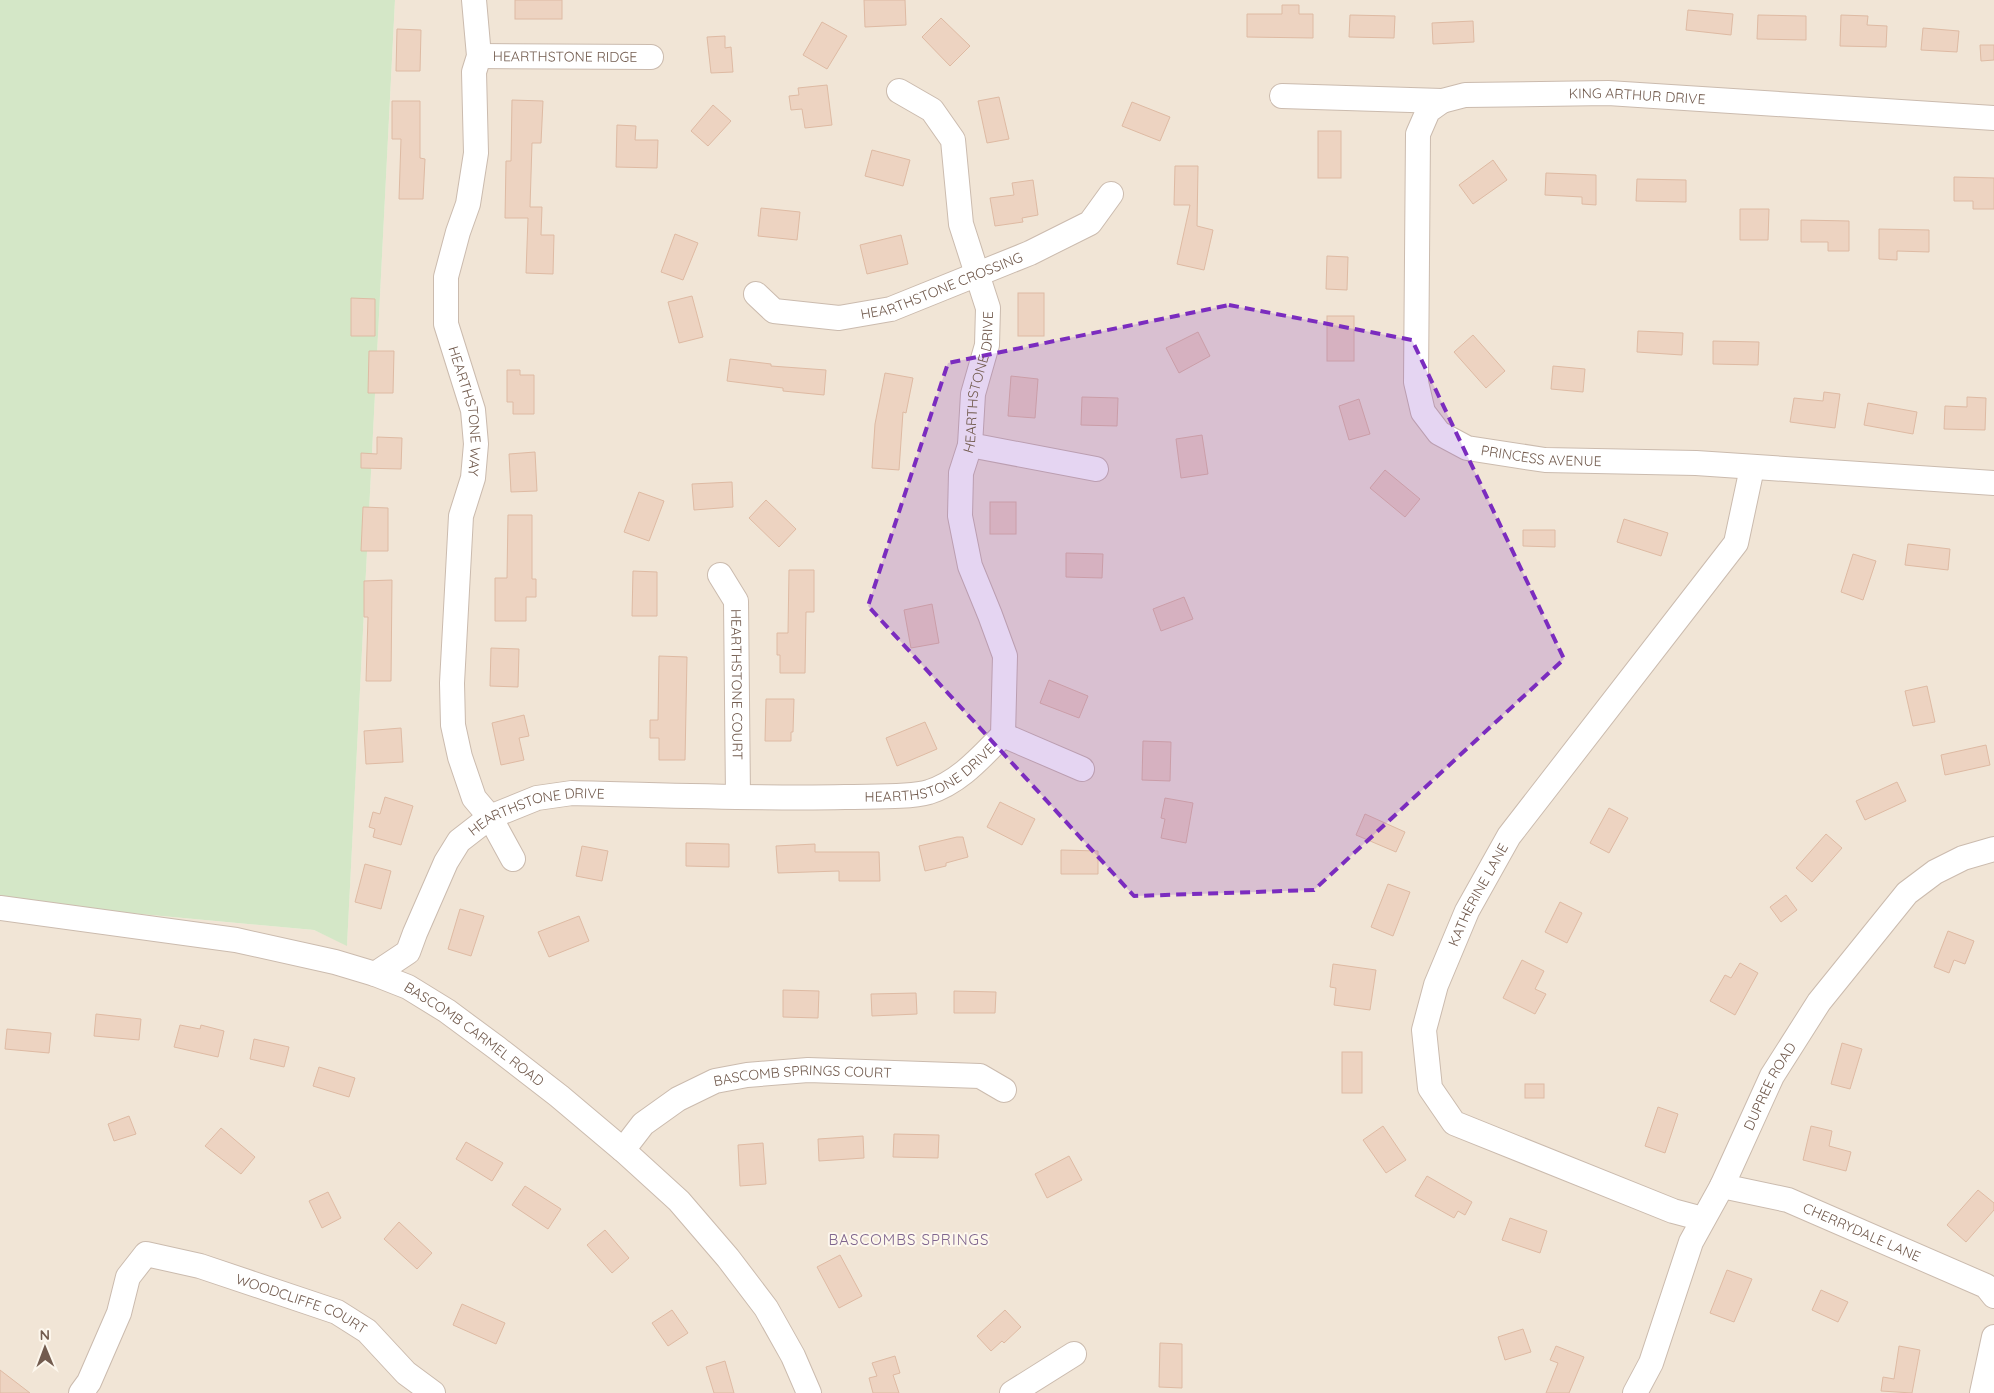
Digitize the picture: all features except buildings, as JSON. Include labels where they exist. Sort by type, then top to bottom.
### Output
[{"type":"street","name":"HEARTHSTONE WAY","points":[[474,0],[479,56],[474,72],[476,153],[468,204],[446,277],[446,324],[473,410],[476,444],[473,478],[461,516],[452,682],[453,725],[460,757],[474,798],[490,817],[513,859]]},
{"type":"street","name":"HEARTHSTONE RIDGE","points":[[479,56],[652,57]]},
{"type":"street","name":"HEARTHSTONE DRIVE","points":[[375,974],[408,952],[446,862],[459,841],[490,817],[537,798],[572,793],[802,798],[899,795],[928,792],[956,780],[1003,735],[1005,656],[970,566],[960,516],[961,473],[970,445],[973,394],[987,345],[988,308],[976,276],[961,224],[953,140],[932,110],[899,91]]},
{"type":"street","name":"KING ARTHUR DRIVE","points":[[1282,96],[1442,101],[1465,94],[1608,93],[1994,118]]},
{"type":"street","name":"PRINCESS AVENUE","points":[[1442,101],[1428,111],[1418,134],[1416,382],[1423,412],[1440,433],[1467,448],[1545,460],[1696,463],[1994,483]]},
{"type":"street","name":"HEARTHSTONE CROSSING","points":[[756,294],[774,311],[839,318],[891,309],[1030,253],[1090,223],[1111,194]]},
{"type":"street","points":[[970,445],[1096,469]]},
{"type":"street","name":"KATHERINE LANE","points":[[1703,1219],[1673,1211],[1454,1124],[1430,1088],[1424,1030],[1436,985],[1467,911],[1509,836],[1736,543],[1752,468]]},
{"type":"street","name":"HEARTHSTONE COURT","points":[[720,575],[736,601],[738,797]]},
{"type":"street","points":[[1003,735],[1082,769]]},
{"type":"street","name":"DUPREE ROAD","points":[[1635,1393],[1651,1363],[1691,1242],[1722,1186],[1772,1076],[1819,1002],[1906,892],[1935,872],[1963,858],[1994,849]]},
{"type":"street","name":"BASCOMB CARMEL ROAD","points":[[0,908],[236,940],[335,962],[375,974],[408,987],[454,1016],[559,1096],[623,1150],[679,1202],[728,1258],[766,1308],[793,1356],[809,1393]]},
{"type":"street","name":"BASCOMB SPRINGS COURT","points":[[623,1150],[643,1124],[678,1099],[715,1081],[747,1075],[808,1070],[980,1076],[1004,1090]]},
{"type":"street","name":"CHERRYDALE LANE","points":[[1722,1186],[1788,1200],[1986,1286],[1994,1296]]},
{"type":"street","name":"WOODCLIFFE COURT","points":[[81,1393],[89,1382],[120,1312],[128,1277],[146,1254],[200,1266],[337,1312],[367,1331],[406,1373],[434,1393]]},
{"type":"street","points":[[1982,1393],[1994,1338]]},
{"type":"street","points":[[1012,1393],[1074,1354]]},
{"type":"highlighted area","points":[[1229,305],[1412,340],[1564,659],[1314,890],[1134,896],[868,606],[948,363]]},
{"type":"shaded area","points":[[395,0],[1994,0],[1994,1393],[0,1393],[0,901],[314,930],[347,945]]},
{"type":"green space","points":[[0,0],[395,0],[347,946],[314,930],[0,901]]},
{"type":"district","name":"BASCOMBS SPRINGS","points":[[909,1240]]}]
